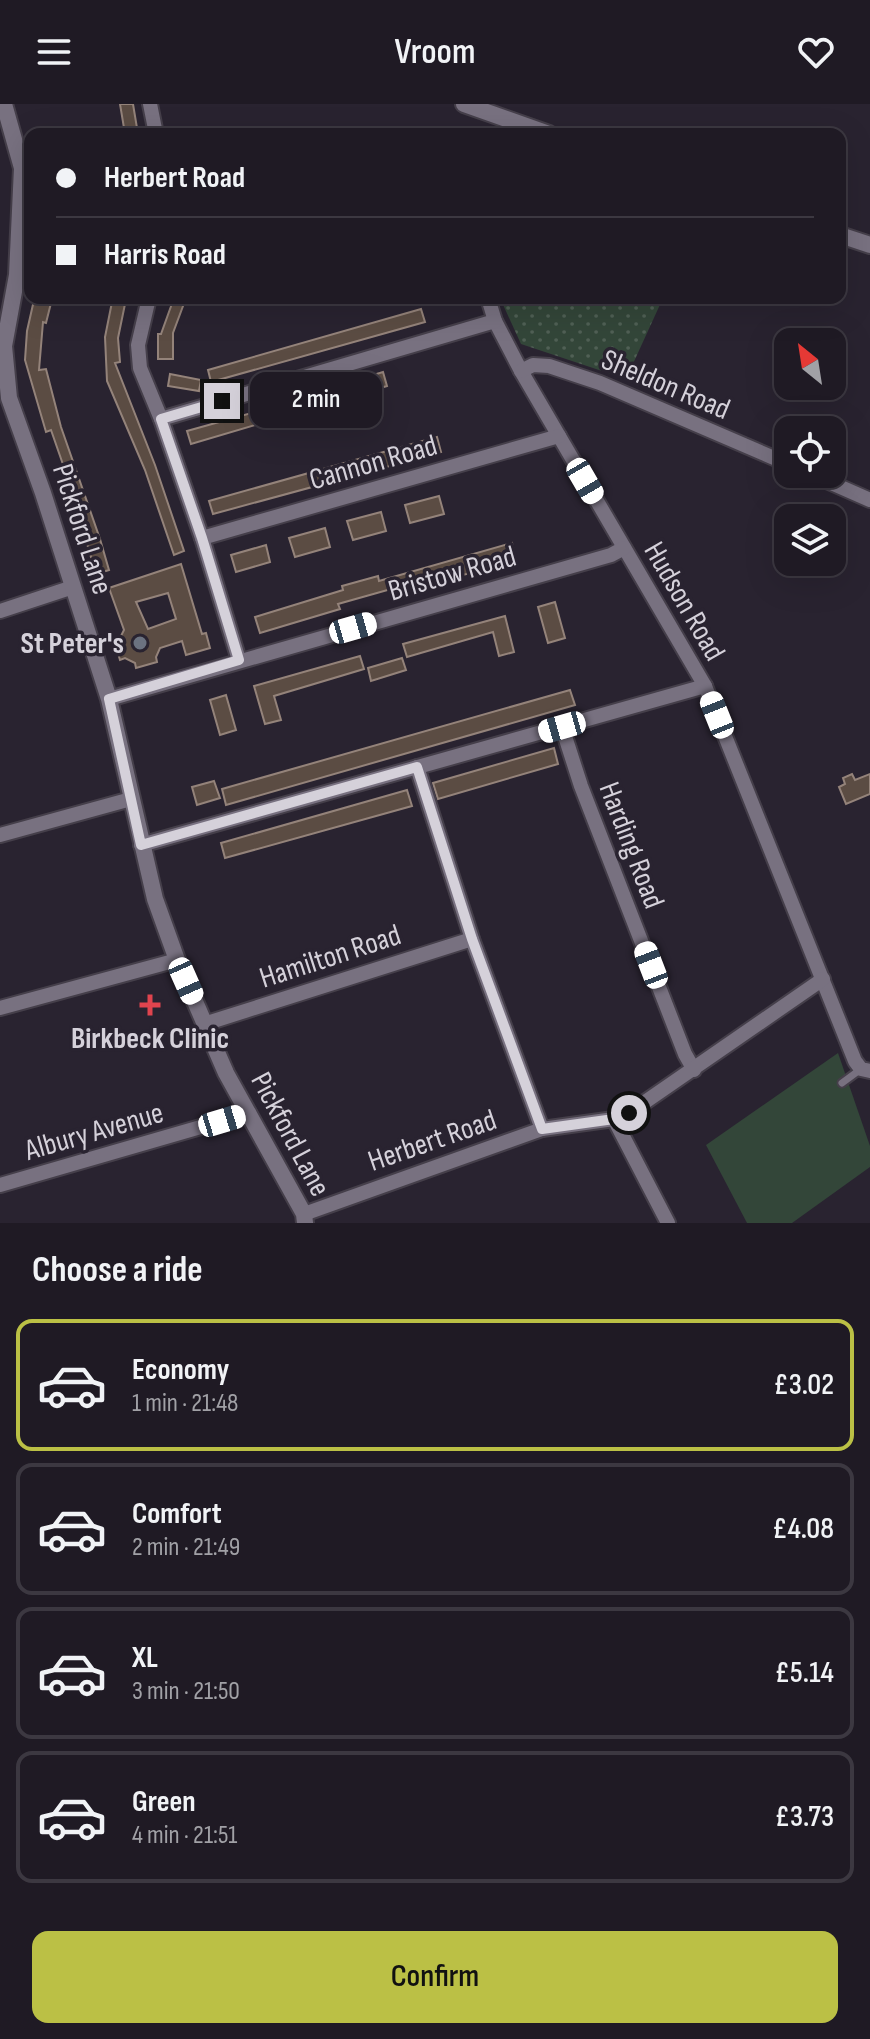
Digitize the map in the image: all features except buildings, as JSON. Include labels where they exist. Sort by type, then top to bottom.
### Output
[{"type":"street","name":"Pickford Lane","points":[[4,104],[22,168],[17,275],[4,346],[4,399],[73,587],[109,699],[155,899],[177,960],[226,1073],[305,1218]]},
{"type":"street","points":[[150,104],[155,128]]},
{"type":"street","points":[[464,104],[515,128]]},
{"type":"street","points":[[846,237],[870,245]]},
{"type":"street","points":[[147,304],[138,345],[140,368],[202,538],[239,660]]},
{"type":"street","name":"Hudson Road","points":[[490,304],[495,321],[521,371],[705,686],[855,1061],[866,1070]]},
{"type":"street","points":[[161,419],[495,321]]},
{"type":"street","name":"Sheldon Road","points":[[521,371],[533,365],[549,366],[600,383],[774,458]]},
{"type":"street","name":"Cannon Road","points":[[202,538],[559,436]]},
{"type":"street","points":[[843,488],[870,500]]},
{"type":"street","name":"Bristow Road","points":[[109,699],[611,555],[624,548]]},
{"type":"street","points":[[0,611],[73,587]]},
{"type":"street","points":[[141,845],[705,686]]},
{"type":"street","name":"Harding Road","points":[[562,727],[581,786],[685,1054],[694,1070]]},
{"type":"street","points":[[417,767],[472,939],[542,1129]]},
{"type":"street","points":[[0,835],[131,799]]},
{"type":"street","name":"Hamilton Road","points":[[204,1024],[472,939]]},
{"type":"street","points":[[0,1008],[177,960]]},
{"type":"street","name":"Herbert Road","points":[[305,1218],[542,1129],[614,1119],[629,1113],[823,979]]},
{"type":"street","name":"Albury Avenue","points":[[0,1185],[249,1113]]},
{"type":"street","points":[[614,1119],[668,1223]]},
{"type":"lane","points":[[842,1083],[866,1070]]},
{"type":"green space","points":[[503,304],[660,304],[626,379],[521,344]]},
{"type":"green space","points":[[838,1053],[870,1146],[870,1167],[792,1223],[747,1223],[706,1145]]},
{"type":"place","name":"St Peter's","points":[[140,643]]},
{"type":"place","name":"Birkbeck Clinic","points":[[150,1005]]},
{"type":"route","points":[[222,401],[161,419],[239,660],[109,699],[141,845],[417,767],[472,939],[542,1129],[614,1119],[629,1113]]}]
